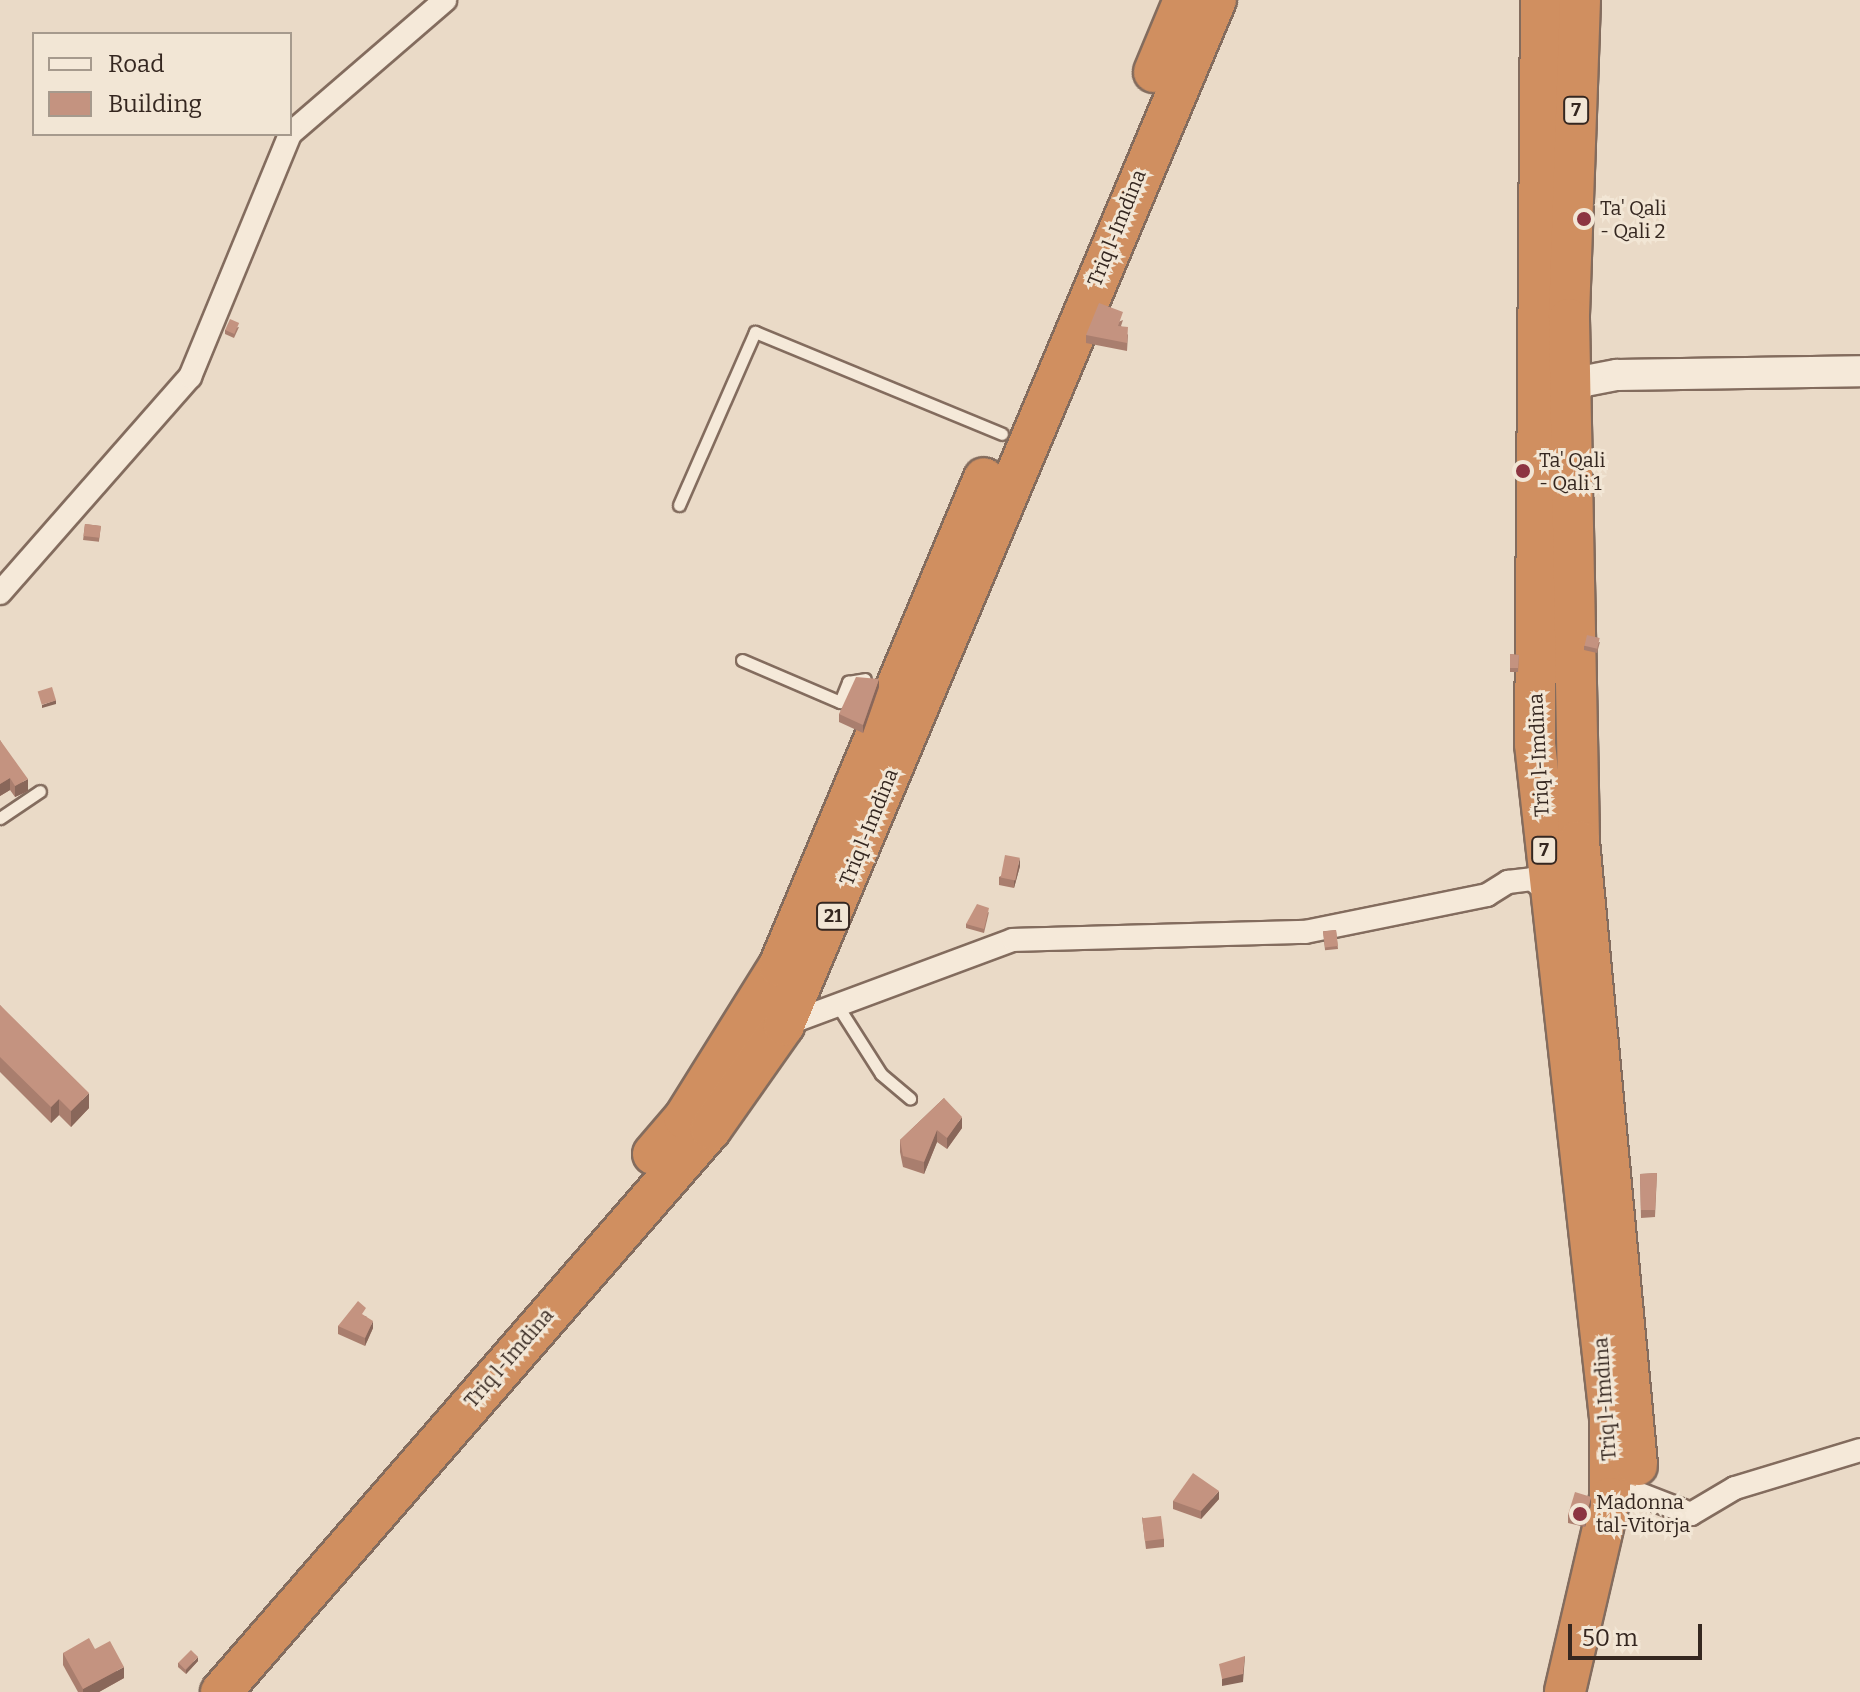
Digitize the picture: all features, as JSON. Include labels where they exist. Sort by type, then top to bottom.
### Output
[{"type":"highway","name":"Triq l-Imdina","points":[[193,1692],[256,1610],[684,1118],[779,966],[1184,0]]},
{"type":"highway","name":"Triq l-Imdina","points":[[221,1692],[711,1129],[784,1025],[1216,0]]},
{"type":"highway","name":"Triq l-Imdina","points":[[1541,0],[1535,744],[1548,893],[1610,1418],[1610,1498],[1565,1692]]},
{"type":"highway","name":"Triq l-Imdina","points":[[1580,0],[1569,407],[1579,841],[1638,1412],[1637,1493],[1589,1692]]},
{"type":"main road","points":[[1570,344],[1583,360],[1617,375]]},
{"type":"main road","points":[[1569,407],[1580,382],[1617,375],[1860,371]]},
{"type":"street","points":[[292,132],[445,0]]},
{"type":"street","points":[[0,593],[190,377],[289,136]]},
{"type":"street","points":[[784,1025],[839,1008],[1013,940],[1305,932],[1487,895],[1508,882],[1532,879],[1548,893]]},
{"type":"street","points":[[1637,1493],[1691,1514],[1735,1488],[1860,1450]]},
{"type":"lane","points":[[679,505],[755,332],[1002,434]]},
{"type":"lane","points":[[742,660],[840,702],[848,682],[898,683]]},
{"type":"lane","points":[[0,818],[40,791]]},
{"type":"lane","points":[[839,1008],[881,1074],[910,1098]]},
{"type":"building","points":[[1099,303],[1123,312],[1118,326],[1128,327],[1127,343],[1086,335]]},
{"type":"building","points":[[230,319],[239,323],[234,334],[225,330]]},
{"type":"building","points":[[85,524],[101,526],[99,538],[84,536]]},
{"type":"building","points":[[1587,635],[1600,638],[1597,649],[1585,646]]},
{"type":"building","points":[[1510,654],[1519,655],[1518,668],[1510,668]]},
{"type":"building","points":[[856,677],[879,679],[863,725],[839,714]]},
{"type":"building","points":[[52,687],[56,700],[42,705],[38,691]]},
{"type":"building","points":[[0,740],[28,779],[15,786],[10,778],[0,784]]},
{"type":"building","points":[[1005,855],[1020,858],[1015,880],[1001,878]]},
{"type":"building","points":[[977,904],[989,908],[984,929],[966,924]]},
{"type":"building","points":[[1336,930],[1338,946],[1325,947],[1323,932]]},
{"type":"building","points":[[0,1005],[89,1093],[71,1111],[59,1099],[51,1107],[0,1057]]},
{"type":"building","points":[[944,1098],[962,1117],[947,1138],[937,1130],[924,1162],[903,1156],[900,1140]]},
{"type":"building","points":[[1657,1173],[1655,1210],[1641,1210],[1640,1174]]},
{"type":"building","points":[[358,1301],[366,1308],[362,1314],[373,1321],[365,1338],[338,1326]]},
{"type":"building","points":[[1193,1473],[1219,1491],[1201,1511],[1173,1501]]},
{"type":"building","points":[[1575,1492],[1591,1497],[1584,1520],[1568,1515]]},
{"type":"building","points":[[1161,1516],[1164,1539],[1145,1541],[1142,1518]]},
{"type":"building","points":[[89,1638],[95,1649],[110,1641],[124,1667],[83,1689],[63,1653]]},
{"type":"building","points":[[191,1650],[198,1657],[185,1670],[178,1663]]},
{"type":"building","points":[[1245,1656],[1243,1674],[1222,1679],[1219,1664]]},
{"type":"place","name":"Ta' Qali - Qali 2","points":[[1584,219]]},
{"type":"place","name":"Ta' Qali - Qali 1","points":[[1523,471]]},
{"type":"place","name":"Madonna tal-Vitorja","points":[[1580,1514]]}]
